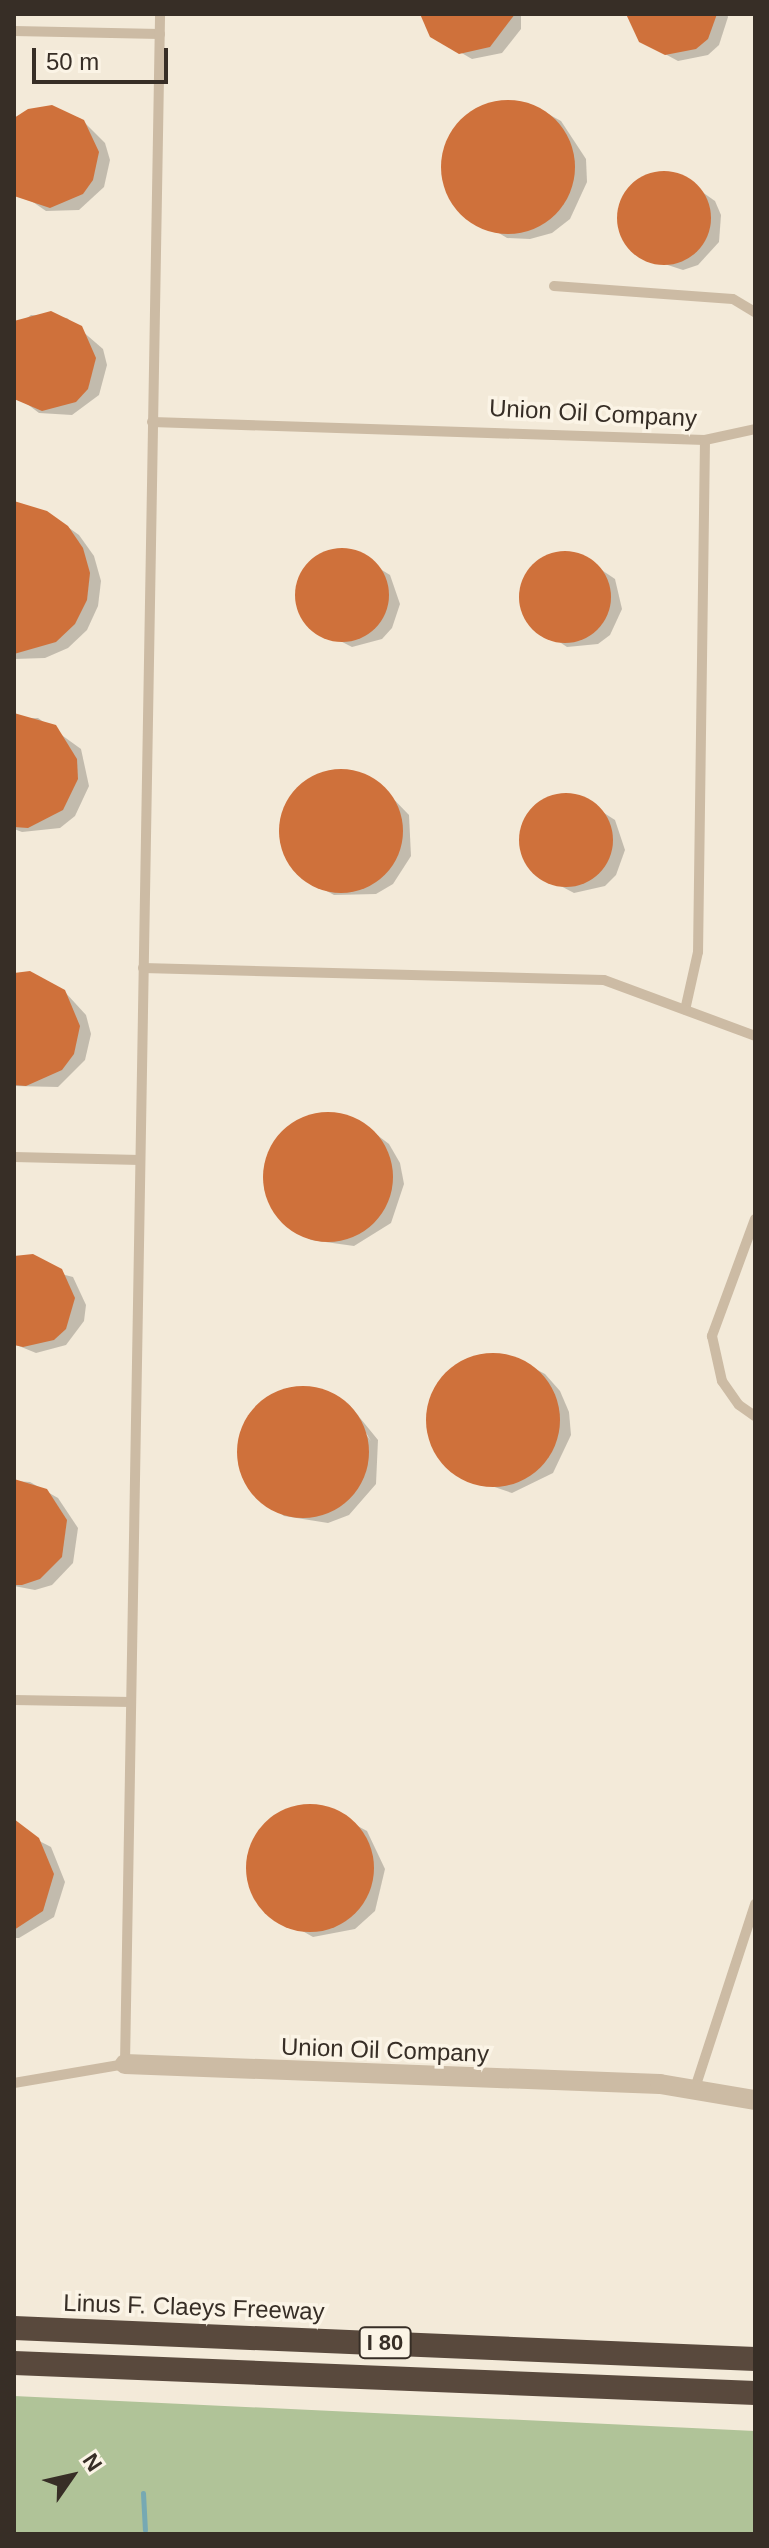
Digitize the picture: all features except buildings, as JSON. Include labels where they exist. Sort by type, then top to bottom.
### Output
[{"type":"highway","name":"Linus F. Claeys Freeway","points":[[14,2328],[755,2359]]},
{"type":"highway","name":"I 80","points":[[14,2363],[755,2393]]},
{"type":"street","name":"Union Oil Company","points":[[125,2064],[695,2088],[755,2100]]},
{"type":"lane","points":[[125,2064],[160,14]]},
{"type":"lane","points":[[14,31],[160,34]]},
{"type":"lane","points":[[554,286],[733,299],[755,312]]},
{"type":"lane","name":"Union Oil Company","points":[[152,422],[705,440],[698,952],[685,1010]]},
{"type":"lane","points":[[705,440],[755,429]]},
{"type":"lane","points":[[143,968],[604,980],[755,1036]]},
{"type":"lane","points":[[14,1157],[140,1160]]},
{"type":"lane","points":[[755,1219],[712,1336],[722,1381],[739,1405],[755,1416]]},
{"type":"lane","points":[[14,1700],[131,1702]]},
{"type":"lane","points":[[695,2088],[755,1904]]},
{"type":"lane","name":"Union Oil Company","points":[[14,2083],[125,2064]]},
{"type":"green space","points":[[14,2396],[755,2431],[755,2534],[14,2534]]},
{"type":"waterway","points":[[143,2493],[145,2530]]}]
